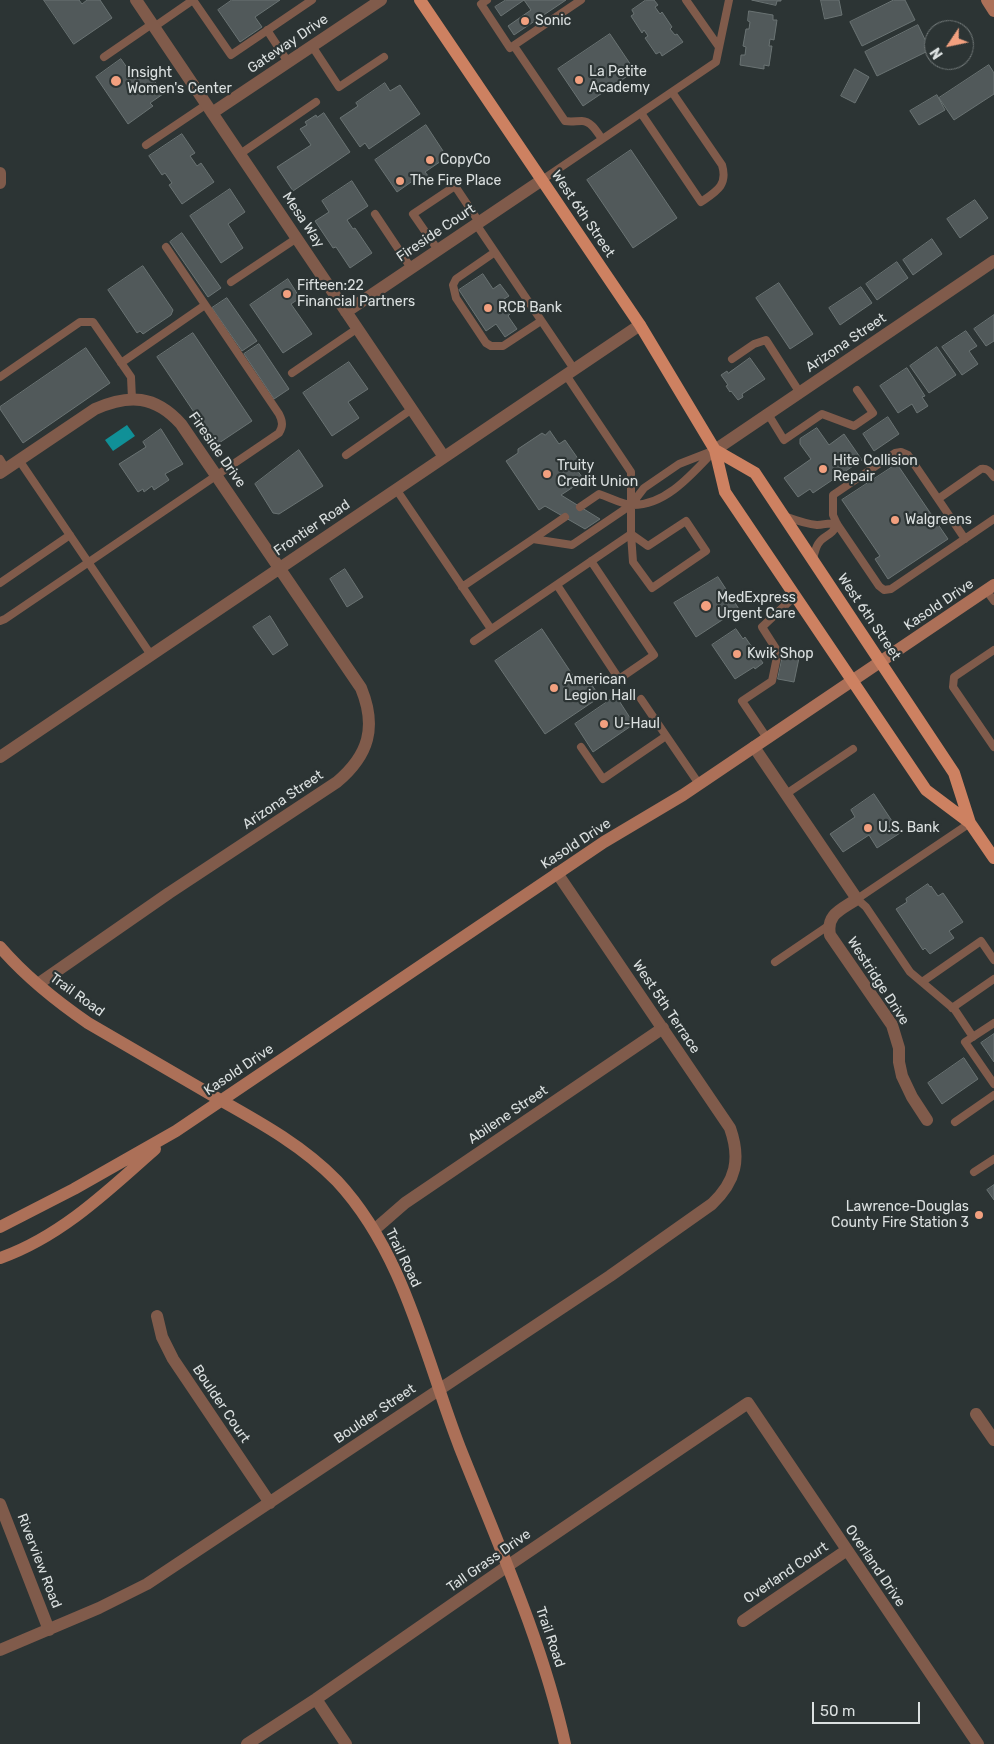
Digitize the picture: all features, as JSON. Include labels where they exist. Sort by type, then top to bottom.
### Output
[{"type":"main road","name":"West 6th Street","points":[[420,0],[640,325],[715,450],[724,492],[926,790],[970,823],[992,851]]},
{"type":"main road","points":[[987,0],[994,11]]},
{"type":"main road","name":"West 6th Street","points":[[715,450],[755,473],[954,773],[970,823]]},
{"type":"main road","name":"Kasold Drive","points":[[0,1227],[74,1189],[176,1131],[557,873],[699,784],[990,588]]},
{"type":"main road","name":"Trail Road","points":[[0,947],[38,984],[88,1022],[276,1132],[310,1156],[337,1182],[361,1211],[374,1230],[393,1266],[414,1318],[460,1447],[509,1565],[548,1679],[565,1744]]},
{"type":"main road","name":"Kasold Drive","points":[[0,1258],[36,1241],[74,1218],[176,1131]]},
{"type":"street","name":"Mesa Way","points":[[136,0],[444,457]]},
{"type":"street","name":"Gateway Drive","points":[[210,109],[288,62],[380,0]]},
{"type":"street","points":[[0,173],[0,183]]},
{"type":"street","name":"Fireside Court","points":[[346,312],[542,180]]},
{"type":"street","name":"Arizona Street","points":[[715,450],[994,262]]},
{"type":"street","name":"Frontier Road","points":[[0,757],[640,325]]},
{"type":"street","name":"Fireside Drive","points":[[2,467],[19,460],[95,409],[111,402],[132,399],[158,405],[172,414],[181,424],[280,568]]},
{"type":"street","name":"Arizona Street","points":[[38,984],[169,893],[337,782],[349,772],[360,757],[367,740],[369,726],[369,714],[361,688],[280,568]]},
{"type":"street","points":[[754,747],[857,899],[834,915],[828,926]]},
{"type":"street","name":"West 5th Terrace","points":[[557,873],[730,1128],[735,1142],[736,1163]]},
{"type":"street","name":"Westridge Drive","points":[[828,926],[830,935],[892,1025],[899,1048],[902,1076],[912,1097],[927,1120]]},
{"type":"street","name":"Abilene Street","points":[[374,1230],[405,1203],[663,1028]]},
{"type":"street","name":"Boulder Street","points":[[0,1650],[49,1630],[148,1584],[610,1276],[712,1204],[723,1194],[731,1181],[736,1163]]},
{"type":"street","name":"Boulder Court","points":[[157,1316],[162,1337],[173,1358],[270,1503]]},
{"type":"street","name":"Tall Grass Drive","points":[[247,1744],[316,1699],[748,1403]]},
{"type":"street","name":"Overland Drive","points":[[748,1403],[978,1744]]},
{"type":"street","points":[[976,1414],[994,1440]]},
{"type":"street","name":"Riverview Road","points":[[0,1504],[5,1512],[49,1630]]},
{"type":"street","name":"Overland Court","points":[[742,1621],[846,1550]]},
{"type":"street","points":[[316,1699],[346,1744]]},
{"type":"lane","points":[[104,57],[193,0],[231,55],[312,0]]},
{"type":"lane","points":[[487,0],[481,4],[510,48],[581,0]]},
{"type":"lane","points":[[686,0],[719,46]]},
{"type":"lane","points":[[542,180],[716,62],[729,0]]},
{"type":"lane","points":[[267,30],[288,62]]},
{"type":"lane","points":[[312,46],[339,87],[384,57]]},
{"type":"lane","points":[[514,46],[565,121],[583,120],[591,124],[602,139]]},
{"type":"lane","points":[[641,113],[701,202],[715,192],[726,176],[722,165],[672,92]]},
{"type":"lane","points":[[240,154],[316,102]]},
{"type":"lane","points":[[146,145],[210,109]]},
{"type":"lane","points":[[438,250],[413,214],[455,186],[495,252],[541,321],[631,472],[631,534],[633,562],[652,588],[706,551],[686,520],[648,546],[631,534]]},
{"type":"lane","points":[[374,214],[411,268]]},
{"type":"lane","points":[[231,282],[297,238]]},
{"type":"lane","points":[[0,621],[279,433],[282,427],[282,421],[166,247]]},
{"type":"lane","points":[[495,252],[456,279],[454,285],[456,298],[486,343],[491,346],[503,346],[541,321]]},
{"type":"lane","points":[[121,362],[205,306]]},
{"type":"lane","points":[[0,377],[80,322],[93,322],[131,377],[132,399]]},
{"type":"lane","points":[[292,373],[358,328]]},
{"type":"lane","points":[[732,359],[754,344],[766,340],[800,393]]},
{"type":"lane","points":[[768,414],[784,440],[822,414],[854,426],[873,413],[858,390]]},
{"type":"lane","points":[[346,454],[412,409]]},
{"type":"lane","points":[[533,539],[572,545],[631,505],[644,488],[680,464],[715,450]]},
{"type":"lane","points":[[580,507],[599,494],[631,505],[653,502],[690,477],[715,450]]},
{"type":"lane","points":[[965,539],[908,455],[902,452],[895,453],[833,495],[833,515],[837,524],[879,586],[884,590],[891,589],[965,539],[994,519]]},
{"type":"lane","points":[[19,460],[151,655]]},
{"type":"lane","points":[[938,499],[981,469],[990,471],[994,477]]},
{"type":"lane","points":[[396,489],[491,630]]},
{"type":"lane","points":[[783,516],[814,525],[828,522],[837,524]]},
{"type":"lane","points":[[462,587],[564,517]]},
{"type":"lane","points":[[813,560],[817,546],[834,532],[837,524]]},
{"type":"lane","points":[[474,641],[631,534]]},
{"type":"lane","points":[[0,583],[70,535]]},
{"type":"lane","points":[[557,585],[620,679],[654,656],[591,561]]},
{"type":"lane","points":[[990,588],[994,601]]},
{"type":"lane","points":[[767,738],[742,701],[772,681],[778,652],[762,627],[795,596]]},
{"type":"lane","points":[[994,650],[954,677],[953,687],[994,747]]},
{"type":"lane","points":[[641,699],[699,784]]},
{"type":"lane","points":[[581,747],[603,779],[666,736]]},
{"type":"lane","points":[[786,794],[852,749]]},
{"type":"lane","points":[[970,823],[857,899],[866,907],[910,972],[952,1008],[973,1037]]},
{"type":"lane","points":[[775,962],[828,926]]},
{"type":"lane","points":[[922,982],[981,942],[994,960]]},
{"type":"lane","points":[[952,1008],[994,979]]},
{"type":"lane","points":[[994,1022],[965,1042],[994,1084]]},
{"type":"lane","points":[[955,1122],[994,1095]]},
{"type":"lane","points":[[974,1172],[994,1159]]},
{"type":"water","points":[[127,425],[135,436],[113,451],[105,440]]},
{"type":"building","points":[[44,0],[79,0],[82,4],[87,0],[100,0],[112,18],[74,44]]},
{"type":"building","points":[[232,0],[280,0],[255,17],[262,27],[240,42],[218,10]]},
{"type":"building","points":[[506,0],[524,0],[501,16],[495,7]]},
{"type":"building","name":"Sonic","points":[[524,0],[566,0],[514,35],[508,26],[531,10]]},
{"type":"building","points":[[646,0],[654,0],[658,5],[655,7],[660,14],[662,12],[672,27],[670,29],[683,42],[662,56],[660,52],[656,54],[645,38],[648,36],[644,30],[642,33],[631,16],[634,14],[632,10]]},
{"type":"building","points":[[752,0],[781,1],[777,1],[776,5]]},
{"type":"building","points":[[821,0],[839,0],[842,15],[825,19]]},
{"type":"building","points":[[894,0],[905,0],[915,20],[862,46],[850,22]]},
{"type":"building","points":[[749,11],[773,15],[773,20],[777,20],[774,40],[770,39],[769,46],[772,46],[769,66],[764,65],[764,69],[740,65],[741,55],[745,55],[746,47],[743,46],[746,29],[749,29]]},
{"type":"building","points":[[918,25],[924,38],[924,53],[877,76],[865,52]]},
{"type":"building","points":[[610,34],[635,71],[583,106],[558,69]]},
{"type":"building","points":[[121,59],[133,76],[146,68],[163,94],[150,103],[153,106],[128,124],[96,77]]},
{"type":"building","points":[[989,65],[994,73],[994,94],[954,120],[939,98]]},
{"type":"building","points":[[855,69],[869,77],[855,103],[841,96]]},
{"type":"building","points":[[385,83],[390,91],[400,85],[420,114],[369,149],[365,143],[360,147],[340,118],[358,106],[356,103]]},
{"type":"building","points":[[937,95],[945,110],[919,125],[910,111]]},
{"type":"building","points":[[324,113],[350,152],[293,191],[277,167],[311,145],[300,129],[307,125],[305,122],[316,115],[317,117]]},
{"type":"building","points":[[426,125],[447,157],[425,172],[429,177],[417,185],[414,180],[397,192],[375,160]]},
{"type":"building","points":[[182,134],[195,153],[190,156],[197,166],[201,163],[214,182],[182,204],[169,185],[172,183],[165,173],[162,175],[149,156]]},
{"type":"building","points":[[631,150],[677,218],[633,248],[587,180]]},
{"type":"building","points":[[352,181],[368,206],[347,220],[353,229],[355,228],[372,253],[350,268],[336,247],[333,248],[315,221],[329,212],[322,201]]},
{"type":"building","points":[[230,189],[245,212],[228,224],[243,248],[221,263],[190,216]]},
{"type":"building","points":[[975,200],[988,218],[960,238],[947,219]]},
{"type":"building","points":[[182,233],[221,288],[208,297],[170,242]]},
{"type":"building","points":[[932,239],[942,254],[913,275],[903,260]]},
{"type":"building","points":[[897,262],[908,278],[877,300],[866,284]]},
{"type":"building","points":[[143,266],[173,310],[171,315],[143,334],[140,331],[137,333],[108,290]]},
{"type":"building","name":"RCB Bank","points":[[483,274],[493,289],[500,284],[509,296],[501,301],[517,329],[505,337],[496,324],[486,331],[459,290]]},
{"type":"building","points":[[288,279],[300,298],[291,304],[312,334],[283,353],[250,305]]},
{"type":"building","points":[[779,283],[813,334],[790,349],[756,298]]},
{"type":"building","points":[[861,287],[872,303],[840,325],[829,308]]},
{"type":"building","points":[[227,298],[257,341],[242,351],[212,308]]},
{"type":"building","points":[[994,315],[994,341],[986,346],[974,329]]},
{"type":"building","points":[[966,331],[977,346],[969,351],[978,364],[962,375],[942,347]]},
{"type":"building","points":[[193,333],[252,421],[216,445],[157,357]]},
{"type":"building","points":[[259,344],[289,389],[274,399],[244,354]]},
{"type":"building","points":[[937,347],[956,375],[929,393],[910,366]]},
{"type":"building","points":[[86,348],[110,383],[23,443],[0,407]]},
{"type":"building","points":[[750,358],[765,379],[742,394],[743,397],[738,400],[730,392],[726,386],[728,385],[721,375],[727,371],[728,373]]},
{"type":"building","points":[[349,362],[368,389],[348,402],[359,418],[332,436],[303,393]]},
{"type":"building","points":[[907,368],[925,396],[922,397],[928,406],[917,413],[912,404],[898,413],[880,386]]},
{"type":"building","points":[[888,417],[899,434],[874,451],[863,434]]},
{"type":"building","name":"Hite Collision Repair","points":[[817,428],[829,445],[844,434],[862,460],[813,493],[810,489],[798,497],[784,478],[811,459],[800,444],[800,439]]},
{"type":"building","points":[[161,429],[183,464],[165,474],[169,480],[154,490],[152,486],[144,492],[143,489],[138,492],[119,464],[146,447],[143,442]]},
{"type":"building","name":"Truity Credit Union","points":[[550,431],[559,444],[565,440],[581,463],[575,467],[584,480],[561,495],[600,519],[585,529],[545,506],[539,510],[506,461],[518,453],[518,449],[542,433],[545,435]]},
{"type":"building","points":[[299,450],[323,486],[279,514],[273,513],[255,484]]},
{"type":"building","name":"Walgreens","points":[[897,464],[948,539],[888,579],[875,559],[880,556],[842,500]]},
{"type":"building","points":[[345,569],[363,597],[347,607],[330,579]]},
{"type":"building","name":"MedExpress Urgent Care","points":[[718,577],[739,609],[696,637],[674,603]]},
{"type":"building","points":[[270,616],[288,645],[273,655],[253,627]]},
{"type":"building","name":"American Legion Hall","points":[[542,629],[576,680],[585,675],[600,697],[545,734],[495,661]]},
{"type":"building","name":"Kwik Shop","points":[[736,629],[743,639],[745,637],[763,663],[735,679],[712,645]]},
{"type":"building","name":"Kwik Shop","points":[[783,655],[799,658],[794,682],[778,679]]},
{"type":"building","name":"U-Haul","points":[[616,696],[634,724],[593,752],[575,724]]},
{"type":"building","name":"U.S. Bank","points":[[874,794],[900,833],[877,848],[869,835],[843,852],[830,834],[855,817],[851,810]]},
{"type":"building","points":[[928,884],[938,896],[943,893],[963,922],[949,931],[954,938],[930,954],[925,948],[923,950],[896,909],[907,902],[906,899]]},
{"type":"building","points":[[994,1034],[994,1062],[981,1043]]},
{"type":"building","points":[[964,1058],[978,1079],[942,1104],[928,1083]]},
{"type":"building","points":[[994,1185],[994,1200],[987,1190]]},
{"type":"place","name":"Sonic","points":[[525,21]]},
{"type":"place","name":"La Petite Academy","points":[[579,80]]},
{"type":"place","name":"Insight Women's Center","points":[[116,81]]},
{"type":"place","name":"CopyCo","points":[[430,160]]},
{"type":"place","name":"The Fire Place","points":[[400,181]]},
{"type":"place","name":"Fifteen:22 Financial Partners","points":[[287,294]]},
{"type":"place","name":"RCB Bank","points":[[488,308]]},
{"type":"place","name":"Hite Collision Repair","points":[[823,469]]},
{"type":"place","name":"Truity Credit Union","points":[[547,474]]},
{"type":"place","name":"Walgreens","points":[[895,520]]},
{"type":"place","name":"MedExpress Urgent Care","points":[[706,606]]},
{"type":"place","name":"Kwik Shop","points":[[737,654]]},
{"type":"place","name":"American Legion Hall","points":[[554,688]]},
{"type":"place","name":"U-Haul","points":[[604,724]]},
{"type":"place","name":"U.S. Bank","points":[[868,828]]},
{"type":"place","name":"Lawrence-Douglas County Fire Station 3","points":[[979,1215]]}]
